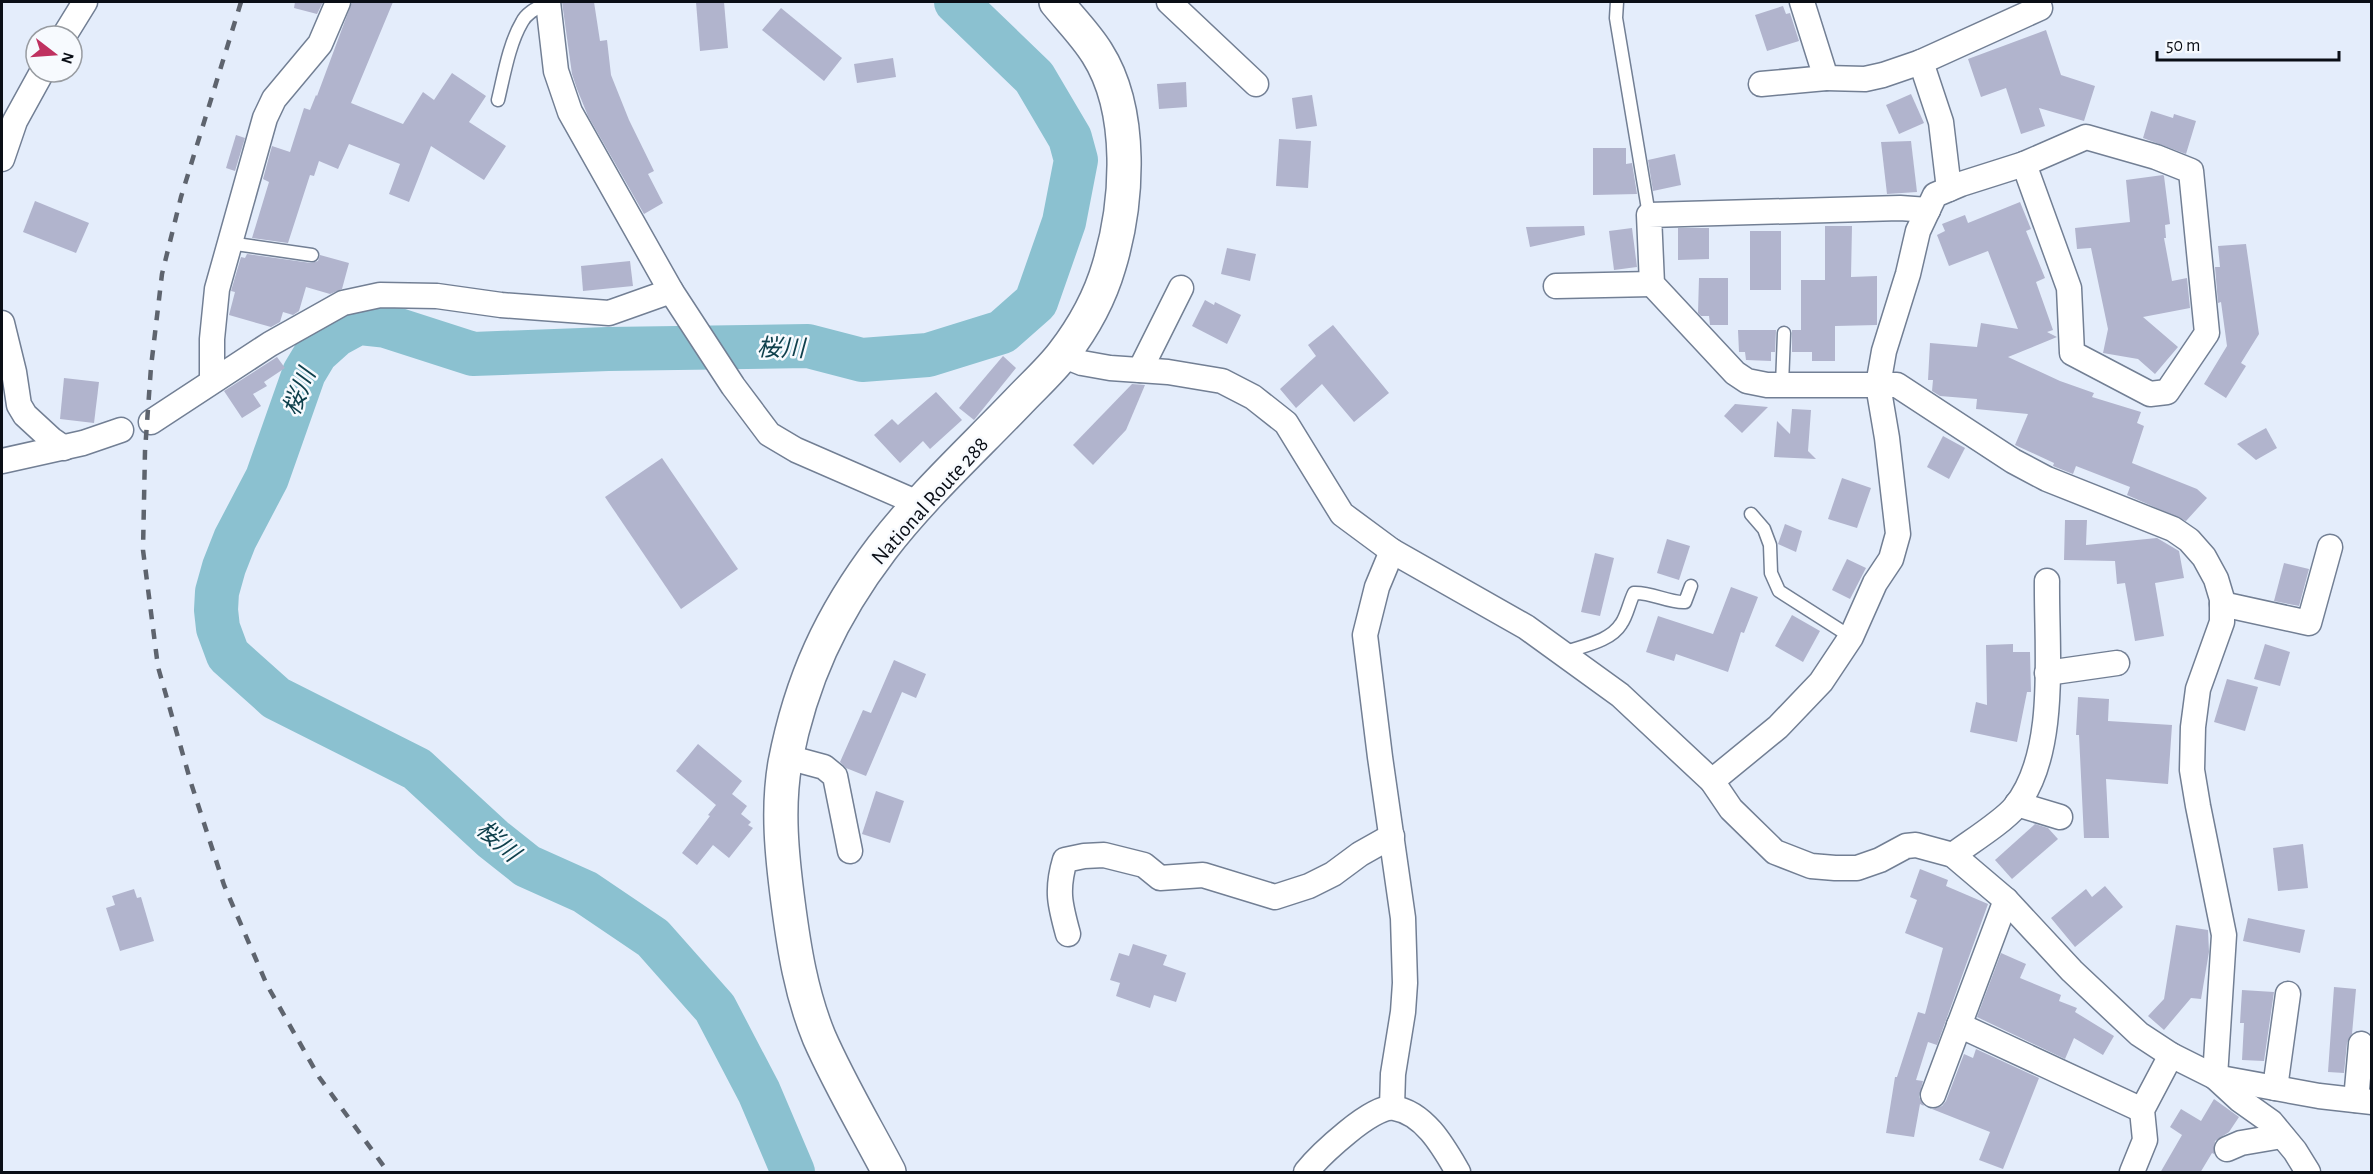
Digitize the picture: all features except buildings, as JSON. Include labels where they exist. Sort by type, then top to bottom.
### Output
[{"type":"highway","name":"National Route 288","points":[[889,1173],[820,1039],[808,1008],[796,963],[781,830],[787,757],[801,697],[816,656],[837,614],[883,547],[920,504],[1062,355],[1088,317],[1108,269],[1118,232],[1122,205],[1124,160],[1121,129],[1109,78],[1097,53],[1056,2]]},
{"type":"street","points":[[71,24],[85,2]]},
{"type":"street","points":[[212,381],[212,339],[217,289],[265,118],[274,99],[320,44],[338,2]]},
{"type":"street","points":[[548,2],[556,71],[570,112],[673,294],[733,386],[769,435],[796,450],[920,504]]},
{"type":"street","points":[[1169,2],[1256,84]]},
{"type":"street","points":[[1802,2],[1826,78]]},
{"type":"street","points":[[1761,84],[1826,78],[1865,79],[1921,62],[2040,8],[2037,2]]},
{"type":"street","points":[[1921,62],[1941,122],[1949,189]]},
{"type":"street","points":[[2,159],[15,121],[35,84]]},
{"type":"street","points":[[1712,781],[1778,727],[1821,682],[1851,637],[1875,582],[1891,559],[1898,534],[1887,438],[1878,385],[1884,351],[1908,274],[1918,231],[1935,195],[2024,164],[2086,137],[2156,157],[2191,171],[2207,333],[2167,392],[2150,394],[2072,353],[2069,288],[2024,164]]},
{"type":"street","points":[[1928,210],[1900,208],[1649,215],[1652,284],[1735,373],[1747,381],[1782,385],[1897,385],[2013,461],[2047,479],[2172,529],[2189,540],[2204,557],[2216,579],[2222,604],[2222,622],[2198,689],[2192,770],[2224,934],[2215,1077]]},
{"type":"street","points":[[1556,286],[1652,284]]},
{"type":"street","points":[[1140,370],[1182,288]]},
{"type":"street","points":[[151,422],[270,344],[343,303],[380,295],[437,296],[501,305],[609,313],[673,294]]},
{"type":"street","points":[[2,323],[8,375],[25,415],[64,448]]},
{"type":"street","points":[[1062,355],[1091,364],[1222,381],[1253,397],[1286,423],[1342,514],[1392,551],[1505,615],[1563,653],[1620,695],[1712,781],[1731,809],[1760,840],[1775,852],[1794,861],[1823,867],[1857,868],[1880,860],[1906,846],[1916,845],[1953,855],[2006,900],[2072,971],[2139,1034],[2171,1055],[2215,1077],[2240,1100],[2271,1122],[2308,1173]]},
{"type":"street","points":[[2,461],[64,448],[121,430]]},
{"type":"street","points":[[2222,604],[2309,623],[2330,547]]},
{"type":"street","points":[[1392,551],[1377,587],[1365,635],[1403,918],[1405,983],[1392,1107]]},
{"type":"street","points":[[1953,855],[2014,809],[2031,784],[2040,758],[2045,723],[2047,673],[2047,581]]},
{"type":"street","points":[[2047,673],[2117,663]]},
{"type":"street","points":[[787,757],[824,767],[835,776],[850,851]]},
{"type":"street","points":[[2017,804],[2060,817]]},
{"type":"street","points":[[1068,934],[1059,901],[1059,880],[1065,860],[1104,855],[1144,865],[1160,878],[1203,874],[1275,897],[1309,886],[1333,874],[1360,854],[1392,836]]},
{"type":"street","points":[[1933,1095],[2006,900]]},
{"type":"street","points":[[2275,1088],[2288,994]]},
{"type":"street","points":[[1959,1025],[2142,1110]]},
{"type":"street","points":[[2215,1077],[2364,1101],[2361,1044]]},
{"type":"street","points":[[2132,1173],[2145,1140],[2142,1110],[2171,1055]]},
{"type":"street","points":[[1306,1173],[1349,1130],[1379,1111],[1392,1107],[1408,1113],[1429,1129],[1445,1149],[1458,1173]]},
{"type":"street","points":[[2227,1149],[2241,1143],[2282,1136]]},
{"type":"lane","points":[[498,100],[522,20],[548,2]]},
{"type":"lane","points":[[1617,2],[1616,18],[1649,215]]},
{"type":"lane","points":[[229,243],[312,255]]},
{"type":"lane","points":[[1782,385],[1784,333]]},
{"type":"lane","points":[[1751,514],[1764,529],[1770,545],[1771,573],[1779,591],[1851,637]]},
{"type":"lane","points":[[1563,653],[1608,637],[1622,624],[1634,593],[1643,592],[1677,603],[1685,602],[1691,586]]},
{"type":"waterway","name":"桜川","points":[[793,1172],[759,1092],[715,1008],[653,938],[585,892],[527,866],[493,839],[417,769],[276,698],[228,655],[218,628],[217,592],[235,539],[267,478],[304,373],[316,353],[336,335],[358,323],[386,326],[473,354],[808,346],[862,360],[928,355],[1002,332],[1036,302],[1064,222],[1076,160],[1070,138],[1034,77],[956,2]]},
{"type":"railway","points":[[241,2],[181,197],[162,274],[151,367],[145,451],[143,550],[158,667],[191,783],[224,885],[267,985],[319,1077],[388,1172]]}]
